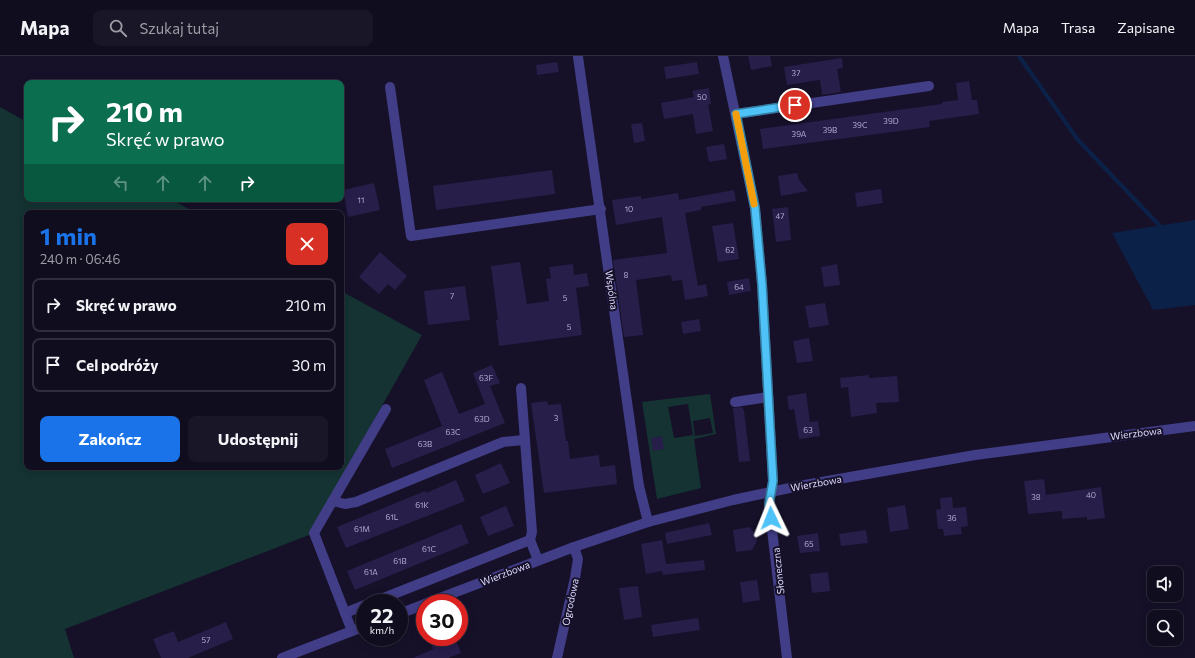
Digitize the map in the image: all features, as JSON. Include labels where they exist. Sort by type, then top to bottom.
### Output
[{"type":"street","name":"Słoneczna","points":[[723,56],[755,208],[762,284],[773,481],[769,504],[787,658]]},
{"type":"street","name":"Wspólna","points":[[578,57],[639,486],[648,522]]},
{"type":"street","points":[[736,114],[929,86]]},
{"type":"street","points":[[390,87],[411,236],[600,208]]},
{"type":"street","points":[[521,388],[532,532],[530,540],[538,560]]},
{"type":"street","points":[[735,402],[768,397]]},
{"type":"street","points":[[352,631],[314,533],[386,409]]},
{"type":"street","name":"Wierzbowa","points":[[449,594],[574,547],[648,522],[709,505],[772,491],[996,452],[1195,426]]},
{"type":"street","points":[[333,501],[345,504],[356,502],[503,442],[524,440]]},
{"type":"street","points":[[394,594],[530,540]]},
{"type":"street","name":"Ogrodowa","points":[[557,658],[578,559],[574,547]]},
{"type":"street","points":[[345,613],[356,609]]},
{"type":"street","points":[[282,658],[356,629]]},
{"type":"green space","points":[[0,107],[24,120],[24,202],[176,202],[190,210],[24,210],[24,470],[344,470],[344,293],[422,335],[309,535],[65,629],[74,658],[0,658]]},
{"type":"green space","points":[[710,394],[716,434],[694,439],[701,488],[657,499],[642,402]],"holes":[[[688,404],[693,435],[674,438],[668,407]],[[710,418],[713,433],[695,436],[693,421]]]},
{"type":"water","points":[[1195,220],[1195,305],[1153,310],[1112,233]]},
{"type":"building","points":[[748,56],[770,56],[772,66],[751,70]]},
{"type":"building","points":[[842,58],[843,68],[837,69],[841,92],[822,95],[820,80],[787,85],[784,67]]},
{"type":"building","points":[[557,62],[559,72],[537,75],[536,65]]},
{"type":"building","points":[[697,62],[699,74],[666,79],[664,67]]},
{"type":"building","points":[[969,81],[972,100],[977,100],[979,114],[929,121],[930,127],[763,149],[760,129],[942,104],[942,102],[958,100],[956,83]]},
{"type":"building","points":[[709,88],[711,104],[708,105],[713,131],[696,134],[693,114],[664,119],[661,103],[694,97],[692,91]]},
{"type":"building","points":[[642,123],[645,141],[634,143],[631,124]]},
{"type":"building","points":[[724,144],[727,159],[709,162],[706,147]]},
{"type":"building","points":[[552,170],[555,194],[436,210],[433,186]]},
{"type":"building","points":[[797,173],[799,180],[808,191],[781,196],[778,176]]},
{"type":"building","points":[[374,183],[380,210],[348,217],[344,190]]},
{"type":"building","points":[[881,189],[883,203],[857,207],[855,193]]},
{"type":"building","points":[[734,190],[736,201],[701,207],[701,210],[685,213],[698,286],[706,284],[708,296],[685,300],[682,280],[672,281],[671,275],[636,280],[643,335],[624,337],[613,260],[667,253],[662,217],[616,225],[612,200],[641,196],[641,199],[678,193],[679,200]]},
{"type":"building","points":[[788,207],[791,240],[776,242],[772,209]]},
{"type":"building","points":[[733,223],[739,259],[718,262],[712,226]]},
{"type":"building","points":[[380,252],[407,276],[395,290],[388,284],[379,294],[359,277]]},
{"type":"building","points":[[520,262],[527,304],[549,301],[546,279],[551,278],[549,267],[573,264],[574,275],[587,273],[589,286],[576,288],[582,335],[499,346],[496,320],[498,320],[491,266]]},
{"type":"building","points":[[837,264],[840,285],[824,287],[821,267]]},
{"type":"building","points":[[749,278],[751,291],[729,295],[727,282]]},
{"type":"building","points":[[465,286],[470,320],[428,325],[424,291]]},
{"type":"building","points":[[825,303],[829,325],[809,328],[805,306]]},
{"type":"building","points":[[699,319],[701,331],[683,334],[681,322]]},
{"type":"building","points":[[809,338],[813,361],[797,363],[793,341]]},
{"type":"building","points":[[492,365],[500,383],[490,386],[505,423],[392,468],[385,449],[442,426],[424,380],[442,372],[459,414],[485,404],[473,373]]},
{"type":"building","points":[[869,375],[869,378],[897,376],[899,402],[876,403],[877,413],[851,417],[848,387],[841,388],[840,378]]},
{"type":"building","points":[[806,393],[810,422],[818,421],[820,436],[799,439],[794,409],[789,410],[787,396]]},
{"type":"building","points":[[547,401],[548,405],[561,404],[570,459],[599,455],[600,467],[615,465],[617,484],[544,493],[531,403]]},
{"type":"building","points":[[742,407],[744,411],[750,461],[739,462],[733,408]]},
{"type":"building","points":[[662,436],[664,449],[653,451],[651,438]]},
{"type":"building","points":[[501,463],[510,483],[483,494],[475,475]]},
{"type":"building","points":[[1044,479],[1046,495],[1101,487],[1105,518],[1087,520],[1087,517],[1062,519],[1062,511],[1028,514],[1024,481]]},
{"type":"building","points":[[456,480],[465,501],[346,548],[337,527]]},
{"type":"building","points":[[952,497],[953,508],[966,507],[968,526],[961,527],[962,534],[944,536],[943,529],[938,529],[936,510],[941,509],[940,498]]},
{"type":"building","points":[[905,505],[909,529],[890,532],[887,508]]},
{"type":"building","points":[[506,506],[514,526],[488,536],[480,517]]},
{"type":"building","points":[[709,523],[712,535],[667,544],[665,533]]},
{"type":"building","points":[[461,524],[469,543],[355,590],[347,571]]},
{"type":"building","points":[[750,527],[756,536],[757,541],[752,550],[736,552],[733,530]]},
{"type":"building","points":[[866,530],[868,543],[841,546],[839,534]]},
{"type":"building","points":[[818,533],[820,551],[800,553],[797,536]]},
{"type":"building","points":[[662,540],[666,564],[704,560],[705,570],[663,575],[662,571],[646,574],[641,544]]},
{"type":"building","points":[[828,572],[830,591],[812,593],[810,574]]},
{"type":"building","points":[[757,580],[760,600],[743,603],[740,582]]},
{"type":"building","points":[[638,586],[642,617],[624,620],[619,588]]},
{"type":"building","points":[[698,618],[700,630],[653,637],[651,625]]},
{"type":"building","points":[[226,622],[233,639],[188,658],[161,658],[153,639],[174,631],[178,642]]},
{"type":"building","points":[[432,646],[458,646],[461,653],[448,658],[413,658],[433,649]]},
{"type":"waterway","points":[[1019,56],[1078,140],[1160,226]]},
{"type":"slow traffic","points":[[736,114],[754,204]]},
{"type":"route","points":[[771,518],[769,504],[773,481],[762,284],[755,208],[736,114],[795,105]]}]
